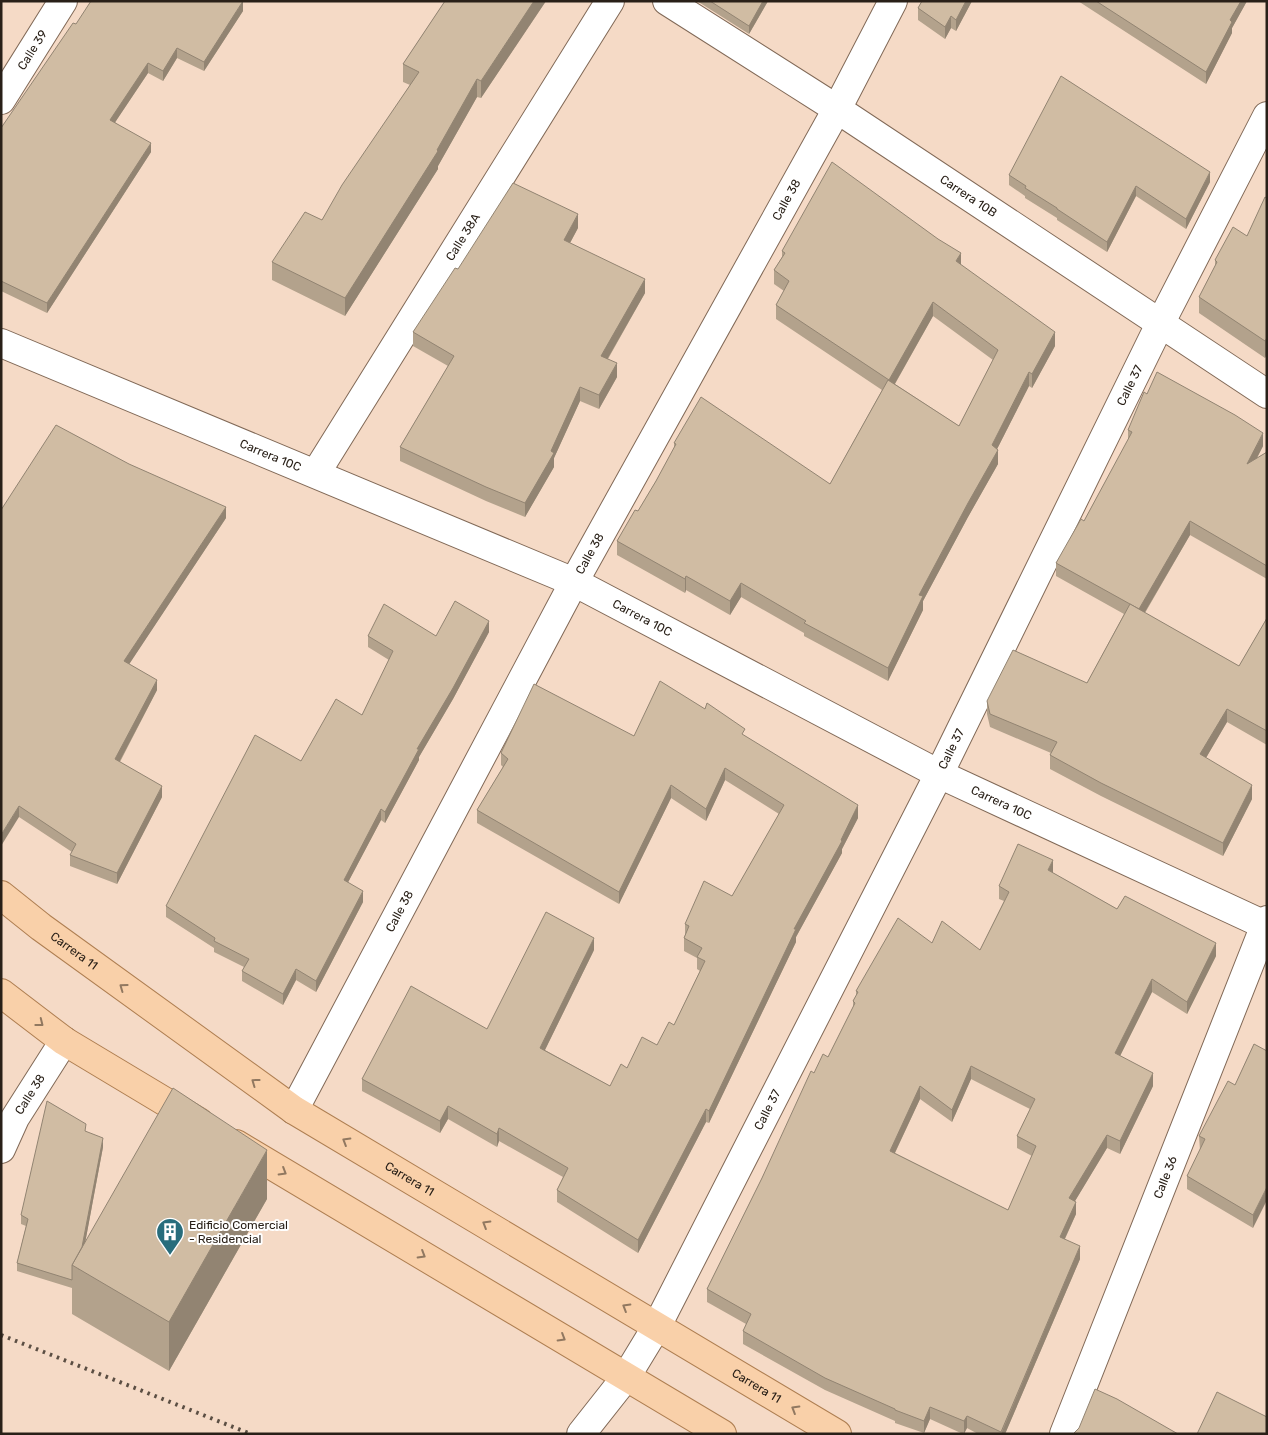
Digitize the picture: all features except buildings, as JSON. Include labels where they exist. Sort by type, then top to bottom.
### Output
[{"type":"main road","name":"Carrera 11","points":[[1,895],[42,927],[294,1110],[837,1434]]},
{"type":"main road","points":[[1,993],[64,1041],[722,1434]]},
{"type":"street","name":"Calle 39","points":[[1,100],[63,1]]},
{"type":"street","name":"Calle 38A","points":[[316,473],[610,1]]},
{"type":"street","name":"Carrera 10B","points":[[667,1],[837,109],[1267,394]]},
{"type":"street","name":"Calle 38","points":[[294,1110],[574,582],[837,109],[893,1]]},
{"type":"street","name":"Calle 37","points":[[581,1434],[626,1376],[657,1326],[939,774],[1160,324],[1267,116]]},
{"type":"street","name":"Carrera 10C","points":[[1,343],[574,582],[939,774],[1266,924]]},
{"type":"street","name":"Calle 36","points":[[1064,1434],[1266,924]]},
{"type":"street","name":"Calle 38","points":[[1,1149],[16,1118],[64,1041]]},
{"type":"railway","points":[[1,1335],[251,1434]]},
{"type":"place","name":"Edificio Comercial - Residencial","points":[[170,1256]]}]
